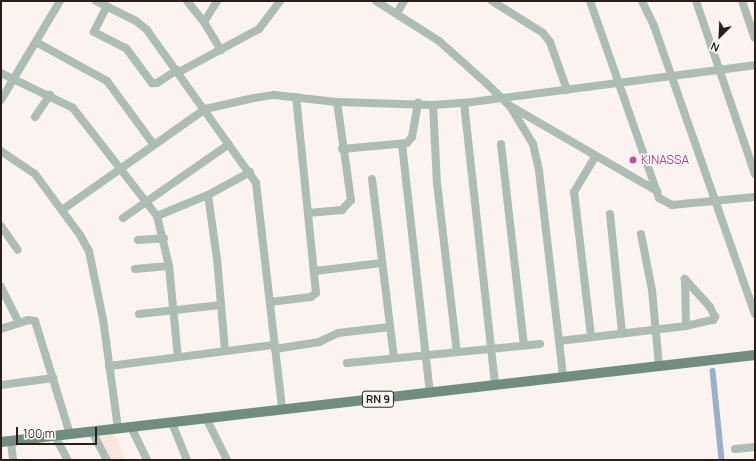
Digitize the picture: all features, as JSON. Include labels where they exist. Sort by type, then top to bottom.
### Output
[{"type":"main road","name":"RN 9","points":[[6,441],[755,355]]},
{"type":"street","points":[[1,100],[60,1]]},
{"type":"street","points":[[96,1],[147,30],[250,172],[259,196],[274,347],[282,409]]},
{"type":"street","points":[[187,1],[204,22],[221,50]]},
{"type":"street","points":[[204,22],[217,1]]},
{"type":"street","points":[[376,1],[439,41],[510,106],[595,157],[657,191]]},
{"type":"street","points":[[397,13],[404,1]]},
{"type":"street","points":[[492,1],[543,33],[550,42],[567,90]]},
{"type":"street","points":[[590,1],[620,83],[659,198],[672,205],[755,197]]},
{"type":"street","points":[[642,1],[654,26],[670,77],[755,314]]},
{"type":"street","points":[[696,1],[755,174]]},
{"type":"street","points":[[742,1],[755,38]]},
{"type":"street","points":[[106,6],[94,32],[126,48],[152,83],[156,83],[259,29],[277,2]]},
{"type":"street","points":[[36,42],[107,81],[154,145]]},
{"type":"street","points":[[62,210],[205,109],[254,98],[274,95],[337,102],[418,103],[433,105],[464,103],[755,66]]},
{"type":"street","points":[[1,73],[50,95],[73,108],[82,118],[118,169],[157,216],[164,238],[176,311],[178,357]]},
{"type":"street","points":[[35,117],[50,95]]},
{"type":"street","points":[[270,302],[311,297],[316,293],[315,271],[296,97]]},
{"type":"street","points":[[308,213],[342,210],[348,206],[351,200],[342,149],[337,102]]},
{"type":"street","points":[[342,149],[407,143],[412,137],[418,103]]},
{"type":"street","points":[[464,103],[495,385]]},
{"type":"street","points":[[433,105],[437,183],[457,352]]},
{"type":"street","points":[[510,106],[536,155],[563,376]]},
{"type":"street","points":[[123,218],[147,203],[229,144]]},
{"type":"street","points":[[402,144],[424,355],[430,392]]},
{"type":"street","points":[[502,144],[524,345]]},
{"type":"street","points":[[1,152],[34,174],[62,210],[89,251],[103,319],[118,428]]},
{"type":"street","points":[[591,336],[574,192],[595,157]]},
{"type":"street","points":[[157,216],[208,195],[250,172]]},
{"type":"street","points":[[372,179],[394,357]]},
{"type":"street","points":[[208,195],[217,259],[225,351]]},
{"type":"street","points":[[610,214],[622,333]]},
{"type":"street","points":[[1,226],[18,250]]},
{"type":"street","points":[[642,234],[652,290],[659,366]]},
{"type":"street","points":[[138,240],[164,238]]},
{"type":"street","points":[[315,271],[382,263]]},
{"type":"street","points":[[134,269],[169,266]]},
{"type":"street","points":[[559,341],[591,336],[686,326],[714,320],[715,317],[685,279],[683,280],[686,326]]},
{"type":"street","points":[[1,287],[19,323]]},
{"type":"street","points":[[139,314],[220,305]]},
{"type":"street","points":[[1,329],[28,320],[35,321],[54,378],[70,434]]},
{"type":"street","points":[[109,366],[225,351],[320,342],[338,333],[390,327]]},
{"type":"street","points":[[347,363],[394,357],[540,344]]},
{"type":"street","points":[[1,386],[54,378]]},
{"type":"street","points":[[206,418],[227,460]]},
{"type":"street","points":[[172,423],[187,460]]},
{"type":"street","points":[[131,427],[147,460]]},
{"type":"street","points":[[92,432],[106,460]]},
{"type":"street","points":[[55,436],[68,460]]},
{"type":"street","points":[[6,441],[13,460]]},
{"type":"street","points":[[735,449],[755,447]]},
{"type":"shaded area","points":[[115,434],[125,459],[108,460],[97,437]]},
{"type":"waterway","points":[[713,371],[722,460]]},
{"type":"place","name":"KINASSA","points":[[633,160]]}]
